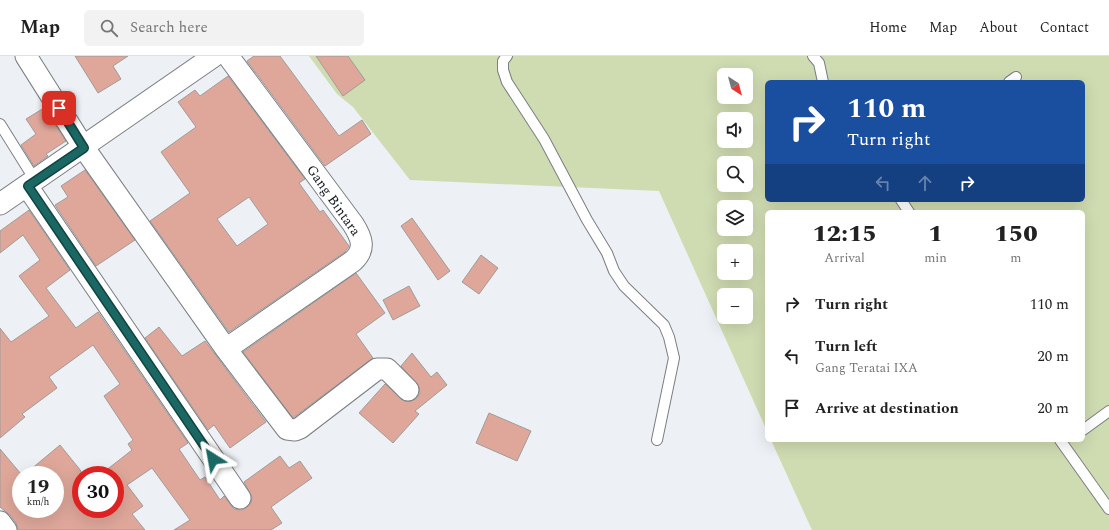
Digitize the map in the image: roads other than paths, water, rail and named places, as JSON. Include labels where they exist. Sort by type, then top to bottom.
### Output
[{"type":"street","points":[[26,56],[84,148],[226,349],[282,424],[290,430],[300,428],[377,369],[387,369],[408,390]]},
{"type":"street","points":[[0,204],[84,148],[214,56]]},
{"type":"street","name":"Gang Bintara","points":[[226,349],[353,262],[359,256],[362,246],[361,236],[353,224],[228,56]]},
{"type":"street","points":[[31,183],[240,498]]},
{"type":"street","points":[[0,522],[6,530]]},
{"type":"lane","points":[[507,56],[503,61],[503,70],[507,82],[544,140],[587,220],[607,253],[614,271],[624,286],[664,325],[669,336],[674,358],[657,440]]},
{"type":"lane","points":[[817,58],[822,80]]},
{"type":"lane","points":[[0,124],[31,183]]},
{"type":"lane","points":[[1085,429],[1109,411]]},
{"type":"lane","points":[[1064,442],[1109,508]]}]
